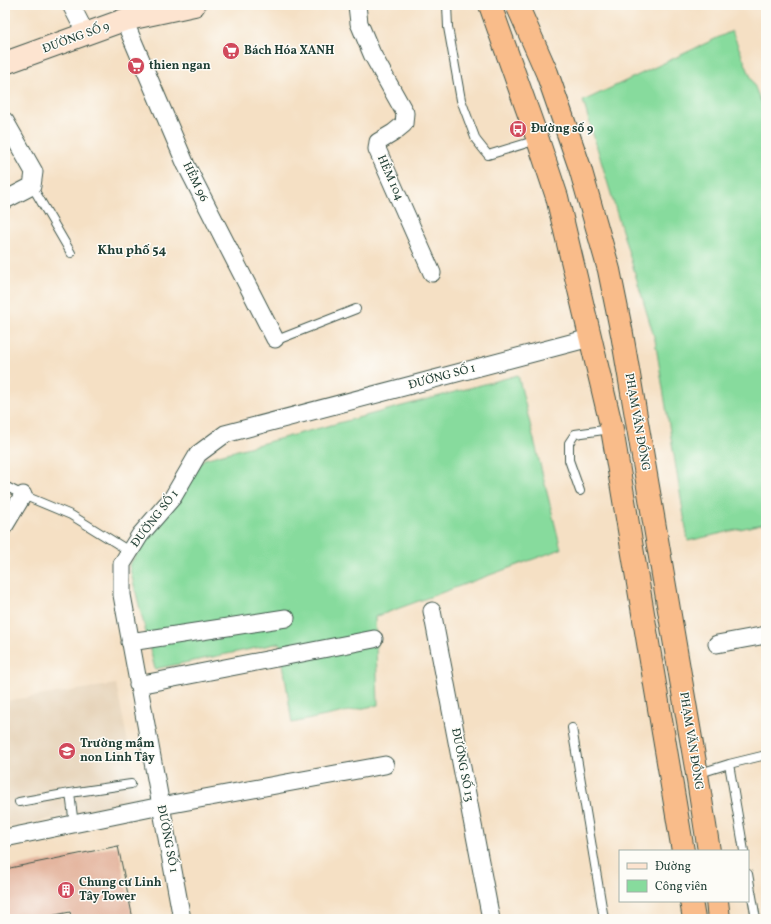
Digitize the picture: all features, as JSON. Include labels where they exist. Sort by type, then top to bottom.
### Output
[{"type":"highway","points":[[490,5],[557,197],[612,429],[683,850]]},
{"type":"highway","name":"PHẠM VĂN ĐỒNG","points":[[517,5],[547,73],[580,168],[609,270],[624,342],[709,850]]},
{"type":"highway","points":[[691,902],[694,919]]},
{"type":"highway","points":[[716,902],[719,919]]},
{"type":"street","points":[[71,5],[86,34]]},
{"type":"street","name":"ĐƯỜNG SỐ 9","points":[[5,63],[124,20],[190,5]]},
{"type":"street","name":"HẺM 104","points":[[357,5],[359,23],[372,54],[404,113],[404,124],[378,142],[377,148],[432,273]]},
{"type":"street","name":"HẺM 96","points":[[124,20],[186,165],[274,339]]},
{"type":"street","points":[[5,121],[34,172],[32,186],[5,200]]},
{"type":"street","name":"ĐƯỜNG SỐ 1","points":[[182,919],[122,595],[122,564],[140,535],[173,497],[198,454],[225,434],[590,338]]},
{"type":"street","points":[[5,526],[23,496]]},
{"type":"street","name":"ĐƯỜNG SỐ 13","points":[[432,611],[491,919]]},
{"type":"street","points":[[130,642],[286,618]]},
{"type":"street","points":[[716,644],[766,635]]},
{"type":"street","points":[[138,685],[374,639]]},
{"type":"street","points":[[5,838],[161,806],[385,765]]},
{"type":"lane","points":[[447,5],[448,27],[461,100],[476,140],[488,155],[538,140]]},
{"type":"lane","points":[[32,186],[71,253]]},
{"type":"lane","points":[[274,339],[282,338],[356,309]]},
{"type":"lane","points":[[580,490],[569,460],[570,443],[575,434],[612,429]]},
{"type":"lane","points":[[5,486],[23,496],[71,515],[129,552]]},
{"type":"lane","points":[[572,728],[604,919]]},
{"type":"lane","points":[[697,774],[729,764],[766,756]]},
{"type":"lane","points":[[729,764],[744,850]]},
{"type":"lane","points":[[19,802],[130,784]]},
{"type":"lane","points":[[70,793],[74,824]]},
{"type":"lane","points":[[749,880],[756,919]]},
{"type":"shaded area","name":"Trường mầm non Linh Tây","points":[[116,684],[140,801],[5,828],[5,701]]},
{"type":"green space","points":[[732,31],[766,114],[766,523],[688,541],[655,340],[583,101]]},
{"type":"green space","points":[[518,375],[561,549],[375,617],[378,705],[292,723],[280,643],[155,669],[129,565],[204,459]]},
{"type":"building","name":"Chung cư Linh Tây Tower","points":[[118,846],[133,919],[72,919],[70,912],[36,919],[5,919],[5,869]]},
{"type":"place","name":"Bách Hóa XANH","points":[[231,51]]},
{"type":"place","name":"thien ngan","points":[[136,66]]},
{"type":"place","name":"Đường số 9","points":[[518,129]]},
{"type":"place","name":"Trường mầm non Linh Tây","points":[[67,751]]},
{"type":"place","name":"Chung cư Linh Tây Tower","points":[[66,890]]},
{"type":"district","name":"Khu phố 54","points":[[132,251]]}]
